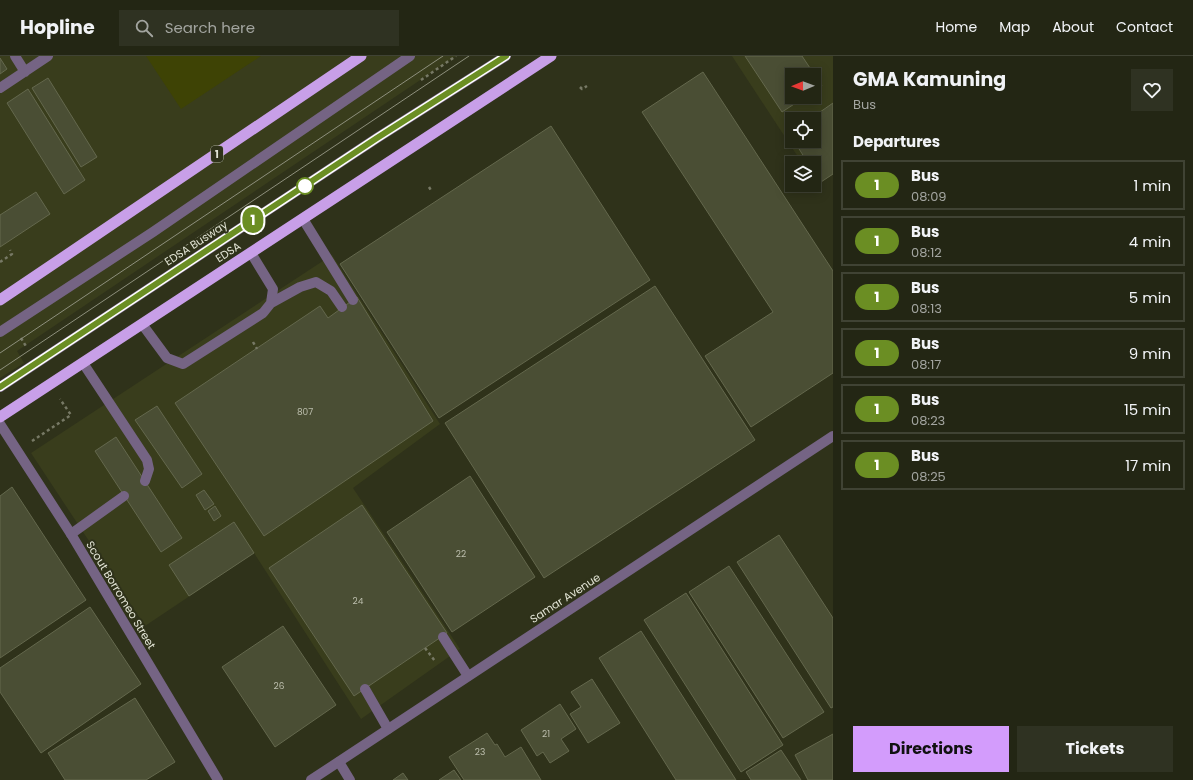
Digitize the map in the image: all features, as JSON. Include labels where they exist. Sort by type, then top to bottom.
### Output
[{"type":"highway","name":"1","points":[[0,300],[361,56]]},
{"type":"highway","name":"EDSA","points":[[0,417],[551,56]]},
{"type":"street","points":[[15,56],[28,70]]},
{"type":"street","points":[[0,88],[48,56]]},
{"type":"street","points":[[0,332],[153,232],[410,56]]},
{"type":"street","name":"EDSA Busway","points":[[0,387],[370,143],[506,56]]},
{"type":"street","points":[[303,218],[353,300]]},
{"type":"street","points":[[251,253],[273,289],[271,303]]},
{"type":"street","points":[[142,324],[167,358],[183,364],[263,313],[271,303],[300,287],[316,282],[331,291],[342,307]]},
{"type":"street","points":[[83,363],[147,460],[149,469],[145,481]]},
{"type":"street","name":"Scout Borromeo Street","points":[[0,424],[71,534],[218,780]]},
{"type":"street","name":"Samar Avenue","points":[[311,780],[833,436]]},
{"type":"street","points":[[71,534],[124,496]]},
{"type":"street","points":[[442,637],[468,676]]},
{"type":"street","points":[[365,689],[388,729]]},
{"type":"street","points":[[339,762],[350,780]]},
{"type":"path","points":[[421,80],[456,56]]},
{"type":"path","points":[[580,87],[582,89],[587,86]]},
{"type":"path","points":[[429,187],[432,192]]},
{"type":"path","points":[[0,262],[12,254],[10,250]]},
{"type":"path","points":[[17,332],[30,352]]},
{"type":"path","points":[[31,441],[71,416],[60,398]]},
{"type":"shaded area","points":[[0,56],[456,56],[17,351],[24,363],[0,378]]},
{"type":"shaded area","points":[[146,56],[261,56],[181,109]]},
{"type":"shaded area","points":[[732,56],[833,56],[833,174],[821,182],[821,156],[797,156],[792,148],[821,148],[821,112],[785,112],[785,137]]},
{"type":"shaded area","points":[[332,255],[440,424],[353,488],[460,649],[361,719],[254,553],[145,626],[31,453]]},
{"type":"building","points":[[745,56],[802,56],[810,68],[785,68],[785,104],[794,104],[782,112]]},
{"type":"building","points":[[0,58],[7,69],[0,74]]},
{"type":"building","points":[[703,72],[833,271],[833,373],[751,427],[705,356],[773,312],[642,112]]},
{"type":"building","points":[[48,78],[97,157],[81,167],[32,88]]},
{"type":"building","points":[[28,89],[85,180],[64,194],[7,103]]},
{"type":"building","points":[[833,103],[833,174],[821,182],[821,156],[804,156],[798,148],[821,148],[820,112]]},
{"type":"building","points":[[551,126],[650,280],[439,418],[340,264]]},
{"type":"building","points":[[36,192],[50,214],[0,247],[0,215]]},
{"type":"building","points":[[655,286],[755,440],[544,578],[445,423]]},
{"type":"building","points":[[357,297],[433,421],[264,536],[175,403],[320,306],[328,318]]},
{"type":"building","points":[[157,406],[202,474],[182,488],[135,420]]},
{"type":"building","points":[[116,437],[182,538],[161,552],[95,451]]},
{"type":"building","points":[[470,476],[535,577],[452,632],[387,532]]},
{"type":"building","points":[[12,487],[86,600],[0,658],[0,496]]},
{"type":"building","points":[[204,490],[214,504],[205,510],[196,495]]},
{"type":"building","points":[[362,505],[447,633],[354,696],[269,568]]},
{"type":"building","points":[[215,506],[221,516],[214,521],[208,511]]},
{"type":"building","points":[[234,522],[254,553],[189,596],[169,565]]},
{"type":"building","points":[[779,535],[833,618],[833,707],[831,708],[737,562]]},
{"type":"building","points":[[729,566],[824,712],[783,738],[689,592]]},
{"type":"building","points":[[686,593],[783,745],[741,772],[644,620]]},
{"type":"building","points":[[90,607],[141,684],[41,753],[0,692],[0,668]]},
{"type":"building","points":[[283,626],[336,705],[275,747],[222,667]]},
{"type":"building","points":[[641,631],[736,780],[676,780],[599,658]]},
{"type":"building","points":[[592,679],[620,723],[588,743],[570,714],[581,707],[571,692]]},
{"type":"building","points":[[135,698],[175,762],[146,780],[65,780],[48,753]]},
{"type":"building","points":[[560,704],[576,729],[561,739],[569,751],[550,763],[543,752],[537,756],[521,730]]},
{"type":"building","points":[[487,733],[495,745],[497,744],[505,757],[521,747],[541,780],[464,780],[449,757]]},
{"type":"building","points":[[833,734],[833,780],[808,780],[795,755]]},
{"type":"building","points":[[781,750],[801,780],[751,780],[746,772]]},
{"type":"building","points":[[454,770],[461,780],[439,780]]},
{"type":"building","points":[[403,773],[408,780],[393,780]]},
{"type":"tram line","points":[[0,353],[443,56]]},
{"type":"tram line","points":[[0,370],[469,56]]},
{"type":"bus line","name":"1","points":[[0,387],[377,138],[506,56]]}]
